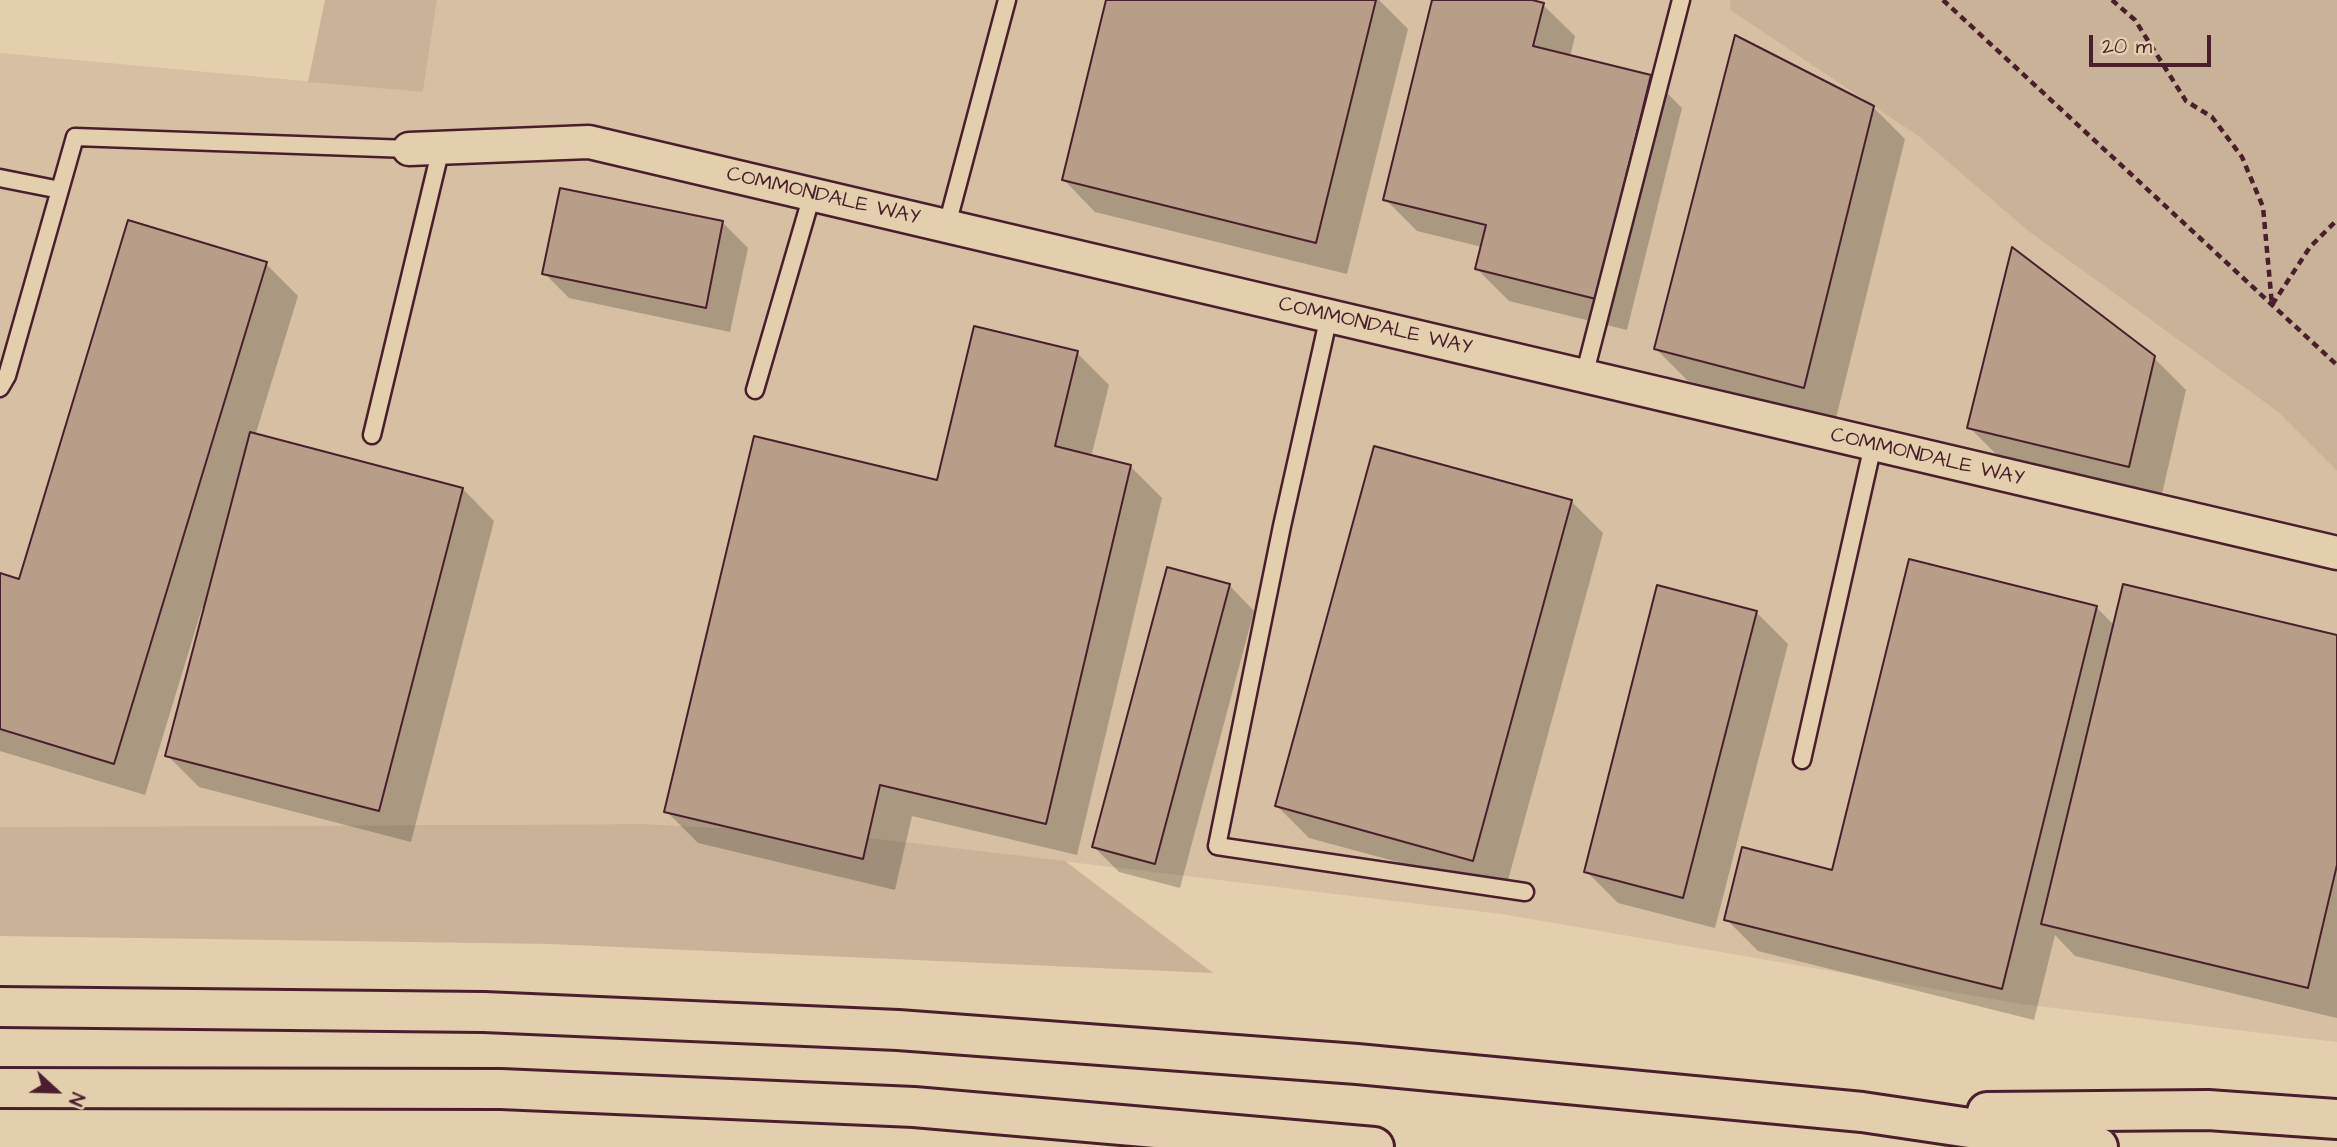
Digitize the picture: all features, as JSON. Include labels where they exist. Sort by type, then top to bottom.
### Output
[{"type":"highway","points":[[0,1007],[484,1012],[898,1031],[1357,1064],[1862,1112],[2098,1147]]},
{"type":"highway","points":[[0,1088],[501,1089],[914,1107],[1374,1147]]},
{"type":"highway","points":[[1862,1112],[2208,1110],[2337,1119]]},
{"type":"highway","points":[[1258,1136],[1305,1147]]},
{"type":"street","name":"COMMONDALE WAY","points":[[409,149],[589,142],[2337,553]]},
{"type":"lane","points":[[947,225],[1007,0]]},
{"type":"lane","points":[[1584,376],[1681,0]]},
{"type":"lane","points":[[0,388],[7,376],[75,137],[409,149]]},
{"type":"lane","points":[[372,435],[441,148]]},
{"type":"lane","points":[[0,178],[61,190]]},
{"type":"lane","points":[[755,390],[812,195]]},
{"type":"lane","points":[[1329,316],[1282,526],[1217,846],[1525,892]]},
{"type":"lane","points":[[1802,760],[1873,446]]},
{"type":"path","points":[[1943,0],[2337,365]]},
{"type":"path","points":[[2112,0],[2135,20],[2186,101],[2212,117],[2242,157],[2263,207],[2272,304]]},
{"type":"path","points":[[2272,304],[2310,247],[2337,220]]},
{"type":"shaded area","points":[[325,0],[437,0],[423,92],[308,82]]},
{"type":"shaded area","points":[[437,0],[1730,0],[1730,10],[1918,136],[2028,231],[2278,412],[2337,471],[2337,1042],[2021,1004],[1502,914],[837,834],[644,824],[0,827],[0,53],[423,92]]},
{"type":"shaded area","points":[[1730,0],[2337,0],[2337,471],[2278,412],[2028,231],[1918,136],[1730,10]]},
{"type":"shaded area","points":[[644,824],[837,834],[1065,861],[1213,973],[550,944],[0,936],[0,827]]},
{"type":"building","points":[[1106,0],[1376,0],[1316,243],[1062,180]]},
{"type":"building","points":[[1432,0],[1532,0],[1544,3],[1533,46],[1651,75],[1596,299],[1475,269],[1486,225],[1383,200]]},
{"type":"building","points":[[1735,35],[1874,106],[1804,388],[1654,349]]},
{"type":"building","points":[[560,188],[723,221],[706,308],[542,274]]},
{"type":"building","points":[[128,220],[267,262],[114,764],[0,729],[0,573],[19,579]]},
{"type":"building","points":[[2012,247],[2155,356],[2129,467],[1967,428]]},
{"type":"building","points":[[974,326],[1078,351],[1055,446],[1131,465],[1046,824],[880,785],[863,859],[664,812],[754,436],[937,480]]},
{"type":"building","points":[[250,432],[463,488],[379,811],[165,756]]},
{"type":"building","points":[[1374,446],[1572,500],[1473,861],[1275,806]]},
{"type":"building","points":[[1909,559],[2097,606],[2002,989],[1724,920],[1742,847],[1832,870]]},
{"type":"building","points":[[1167,567],[1230,584],[1155,864],[1092,847]]},
{"type":"building","points":[[2123,584],[2337,635],[2337,865],[2308,988],[2041,924]]},
{"type":"building","points":[[1657,585],[1757,611],[1683,898],[1584,872]]}]
